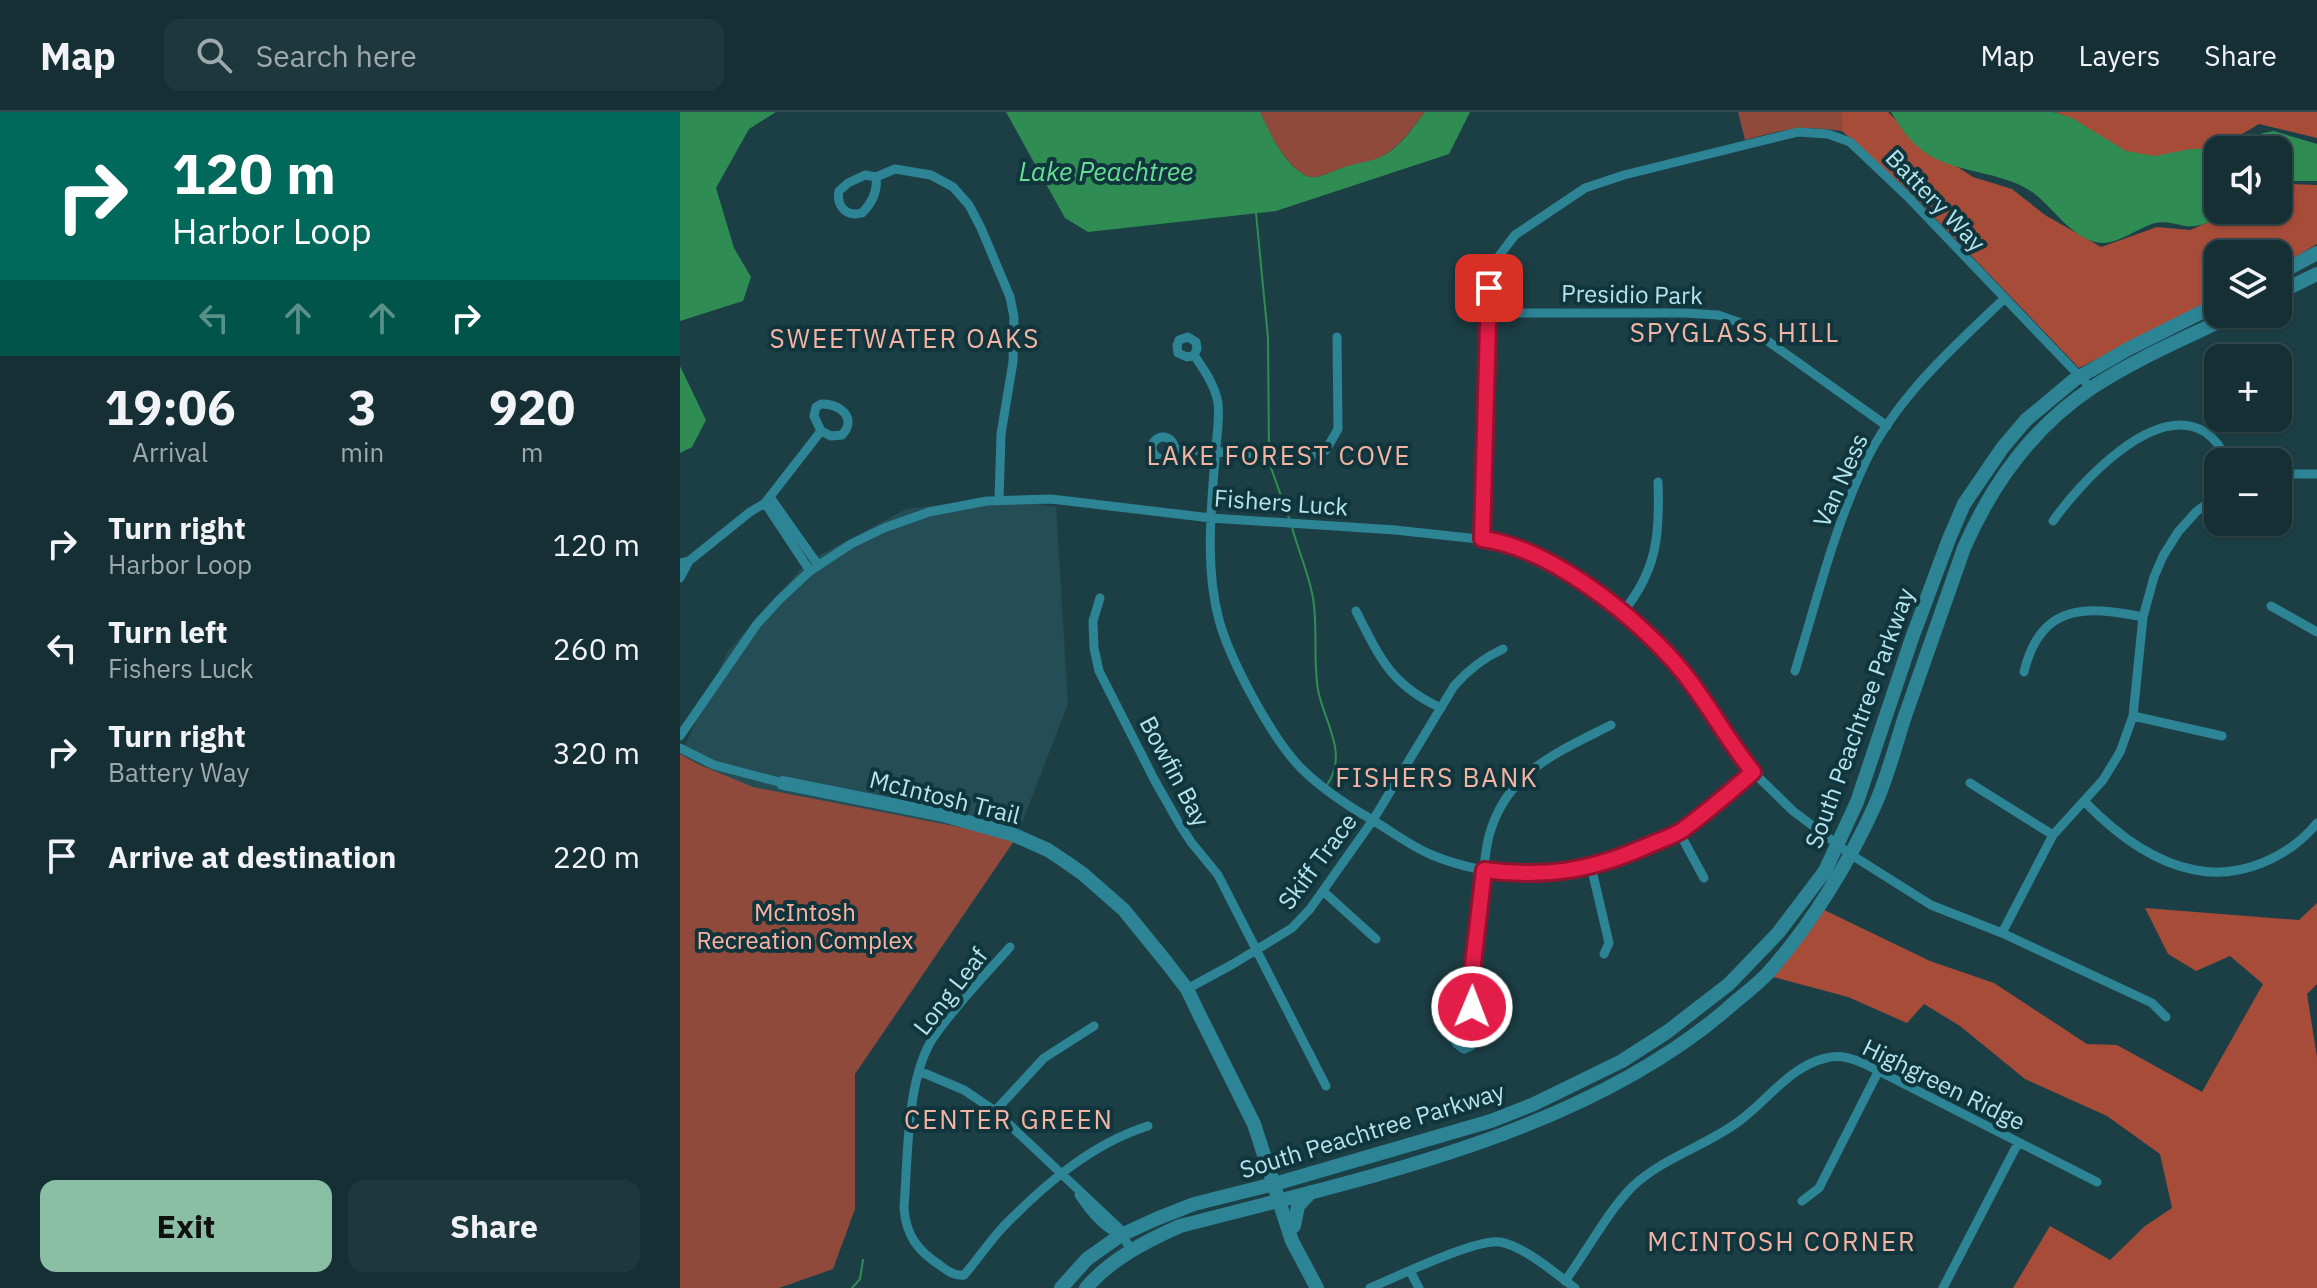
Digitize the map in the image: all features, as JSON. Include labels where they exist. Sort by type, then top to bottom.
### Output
[{"type":"main road","points":[[2292,266],[2317,253]]},
{"type":"main road","points":[[2292,287],[2317,277]]},
{"type":"main road","name":"South Peachtree Parkway","points":[[1061,1288],[1087,1259],[1121,1235],[1194,1204],[1301,1177],[1491,1121],[1534,1104],[1622,1061],[1667,1032],[1729,984],[1796,912],[1825,871],[1857,802],[1912,638],[1964,504],[2003,447],[2026,420],[2080,376],[2204,311]]},
{"type":"main road","name":"South Peachtree Parkway","points":[[1086,1288],[1132,1250],[1180,1226],[1426,1159],[1508,1132],[1599,1091],[1672,1051],[1766,975],[1809,921],[1876,804],[1959,562],[1978,516],[1999,481],[2038,432],[2091,388],[2207,328]]},
{"type":"main road","name":"McIntosh Trail","points":[[783,783],[998,829],[1048,850],[1083,874],[1124,910],[1187,989],[1254,1124],[1290,1225],[1317,1288]]},
{"type":"main road","points":[[1266,1152],[1281,1169],[1301,1177]]},
{"type":"main road","points":[[1245,1191],[1255,1185],[1261,1175],[1266,1152]]},
{"type":"main road","points":[[1259,1206],[1270,1209],[1290,1225],[1298,1206],[1312,1192]]},
{"type":"street","name":"Battery Way","points":[[1482,539],[1487,313],[1491,273],[1496,260],[1515,235],[1578,192],[1624,175],[1805,131],[1828,134],[1850,142],[1908,197],[2091,388]]},
{"type":"street","points":[[876,177],[874,196],[862,213],[851,214],[842,208],[839,191],[865,175],[876,177],[895,169],[931,175],[953,187],[969,205],[1010,297],[1015,338],[1001,434],[999,500]]},
{"type":"street","name":"Van Ness","points":[[1795,671],[1836,537],[1863,466],[1887,426],[1939,360],[2004,299]]},
{"type":"street","name":"Presidio Park","points":[[1487,313],[1685,313],[1730,318],[1794,358],[1887,426]]},
{"type":"street","points":[[1175,449],[1309,457],[1326,450],[1338,429],[1337,337]]},
{"type":"street","points":[[1194,355],[1206,373],[1218,402],[1211,518],[1212,589],[1226,640],[1278,739],[1299,766],[1324,788],[1430,854],[1467,867],[1518,874],[1570,871],[1636,851],[1679,832],[1753,772]]},
{"type":"street","points":[[2053,521],[2071,496],[2093,475],[2150,432],[2164,426],[2191,427],[2205,432],[2219,448]]},
{"type":"street","points":[[680,578],[685,562],[767,500],[821,431]]},
{"type":"street","points":[[2292,474],[2317,474]]},
{"type":"street","points":[[1622,613],[1637,595],[1654,559],[1658,482]]},
{"type":"street","name":"Fishers Luck","points":[[680,736],[757,624],[779,600],[814,568],[851,544],[910,517],[999,500],[1051,499],[1211,518],[1497,541],[1564,570],[1660,646],[1682,671],[1753,772],[1793,811],[1850,854],[1931,905],[2002,933],[2152,1003],[2166,1017]]},
{"type":"street","points":[[767,500],[814,568]]},
{"type":"street","points":[[2002,933],[2053,835],[2103,780],[2120,752],[2133,716],[2147,598],[2163,556],[2187,522],[2204,506]]},
{"type":"street","name":"Bowfin Bay","points":[[1100,598],[1093,621],[1099,671],[1167,804],[1191,842],[1218,875],[1326,1086]]},
{"type":"street","points":[[2271,606],[2317,632]]},
{"type":"street","points":[[2024,672],[2040,632],[2064,616],[2096,609],[2143,617]]},
{"type":"street","points":[[1356,611],[1384,665],[1411,690],[1441,708]]},
{"type":"street","name":"Skiff Trace","points":[[1187,989],[1292,928],[1324,892],[1373,820],[1454,686],[1467,671],[1503,649]]},
{"type":"street","points":[[2133,716],[2222,736]]},
{"type":"street","points":[[1472,1007],[1471,981],[1484,870],[1489,837],[1497,813],[1521,779],[1546,758],[1611,725]]},
{"type":"street","name":"McIntosh Trail","points":[[680,748],[714,765],[783,783]]},
{"type":"street","points":[[1970,783],[2053,835]]},
{"type":"street","points":[[2085,802],[2130,840],[2198,871],[2237,870],[2258,865],[2298,843],[2317,823]]},
{"type":"street","points":[[1679,832],[1704,878]]},
{"type":"street","points":[[1591,866],[1609,943],[1604,954]]},
{"type":"street","points":[[1324,892],[1376,939]]},
{"type":"street","name":"Long Leaf","points":[[1010,947],[932,1039],[919,1071],[911,1118],[904,1208],[908,1232],[918,1249],[945,1269],[964,1275],[1002,1228],[1060,1175]]},
{"type":"street","points":[[995,1111],[1044,1058],[1094,1026]]},
{"type":"street","name":"Highgreen Ridge","points":[[1565,1281],[1632,1187],[1649,1173],[1737,1123],[1793,1075],[1827,1057],[1849,1057],[2097,1182]]},
{"type":"street","points":[[919,1071],[964,1090],[995,1111],[1073,1185],[1086,1205],[1113,1232],[1121,1235],[1132,1250]]},
{"type":"street","points":[[1802,1201],[1819,1188],[1878,1072]]},
{"type":"street","points":[[1060,1175],[1082,1158],[1128,1132],[1148,1126]]},
{"type":"street","points":[[1943,1288],[2018,1143]]},
{"type":"street","points":[[1370,1288],[1465,1249],[1499,1241],[1521,1250],[1575,1288]]},
{"type":"street","points":[[1410,1271],[1419,1288]]},
{"type":"shaded area","points":[[1841,112],[1888,112],[1915,139],[1973,177],[2012,189],[2045,215],[2101,247],[2157,227],[2190,230],[2204,224],[2292,224],[2292,184],[2317,185],[2317,244],[2292,259],[2292,240],[2204,240],[2204,304],[2079,368],[1912,194],[1842,131]]},
{"type":"shaded area","points":[[2056,112],[2317,112],[2317,138],[2259,124],[2239,136],[2204,136],[2204,157],[2200,159],[2127,171]]},
{"type":"shaded area","points":[[995,498],[1056,507],[1068,704],[1016,838],[735,784],[681,754],[728,651],[807,562],[906,509]]},
{"type":"shaded area","points":[[2317,903],[2317,984],[2307,994],[2317,1057],[2317,1288],[2013,1288],[2050,1226],[2110,1260],[2145,1226],[2172,1208],[2160,1154],[2107,1116],[2025,1079],[1960,1026],[1924,1004],[1907,1023],[1848,997],[1766,975],[1818,907],[1930,961],[1994,983],[2087,1044],[2117,1045],[2202,1092],[2263,984],[2230,956],[2196,971],[2168,954],[2145,908],[2299,920]]},
{"type":"green space","points":[[1260,112],[1425,112],[1403,139],[1383,156],[1312,177],[1303,174],[1283,154]]},
{"type":"green space","points":[[1738,112],[1841,112],[1842,131],[1793,129],[1745,140]]},
{"type":"green space","name":"McIntosh Recreation Complex","points":[[680,754],[753,787],[1016,838],[855,1074],[855,1209],[833,1269],[779,1288],[680,1288]]},
{"type":"water","points":[[680,112],[776,112],[749,129],[716,188],[734,248],[751,277],[743,301],[680,321]]},
{"type":"water","name":"Lake Peachtree","points":[[1006,112],[1260,112],[1289,162],[1303,174],[1312,177],[1386,154],[1401,142],[1425,112],[1470,112],[1449,154],[1276,211],[1088,232],[1065,218]]},
{"type":"water","points":[[1891,112],[2054,112],[2072,118],[2126,151],[2155,156],[2204,149],[2204,224],[2185,226],[2155,223],[2115,241],[2093,242],[2066,224],[2025,187],[1932,157],[1901,128]]},
{"type":"water","points":[[2274,131],[2291,136],[2256,136],[2263,133]]},
{"type":"water","points":[[2292,136],[2317,144],[2317,181],[2292,181]]},
{"type":"water","points":[[680,366],[706,420],[692,447],[680,453]]},
{"type":"waterway","points":[[1256,213],[1268,338],[1269,452]]},
{"type":"waterway","points":[[1270,458],[1290,521]]},
{"type":"waterway","points":[[1292,527],[1313,598],[1318,690],[1335,749],[1336,761],[1327,785]]},
{"type":"waterway","points":[[852,1288],[860,1279],[863,1260]]},
{"type":"district","name":"SPYGLASS HILL","points":[[1735,332]]},
{"type":"district","name":"SWEETWATER OAKS","points":[[905,338]]},
{"type":"district","name":"LAKE FOREST COVE","points":[[1279,455]]},
{"type":"district","name":"FISHERS BANK","points":[[1437,777]]},
{"type":"district","name":"CENTER GREEN","points":[[1009,1119]]},
{"type":"district","name":"MCINTOSH CORNER","points":[[1782,1241]]},
{"type":"route","points":[[1472,1007],[1471,981],[1484,870],[1518,874],[1570,871],[1636,851],[1679,832],[1753,772],[1682,671],[1660,646],[1622,613],[1564,570],[1530,553],[1482,539],[1489,288]]}]
